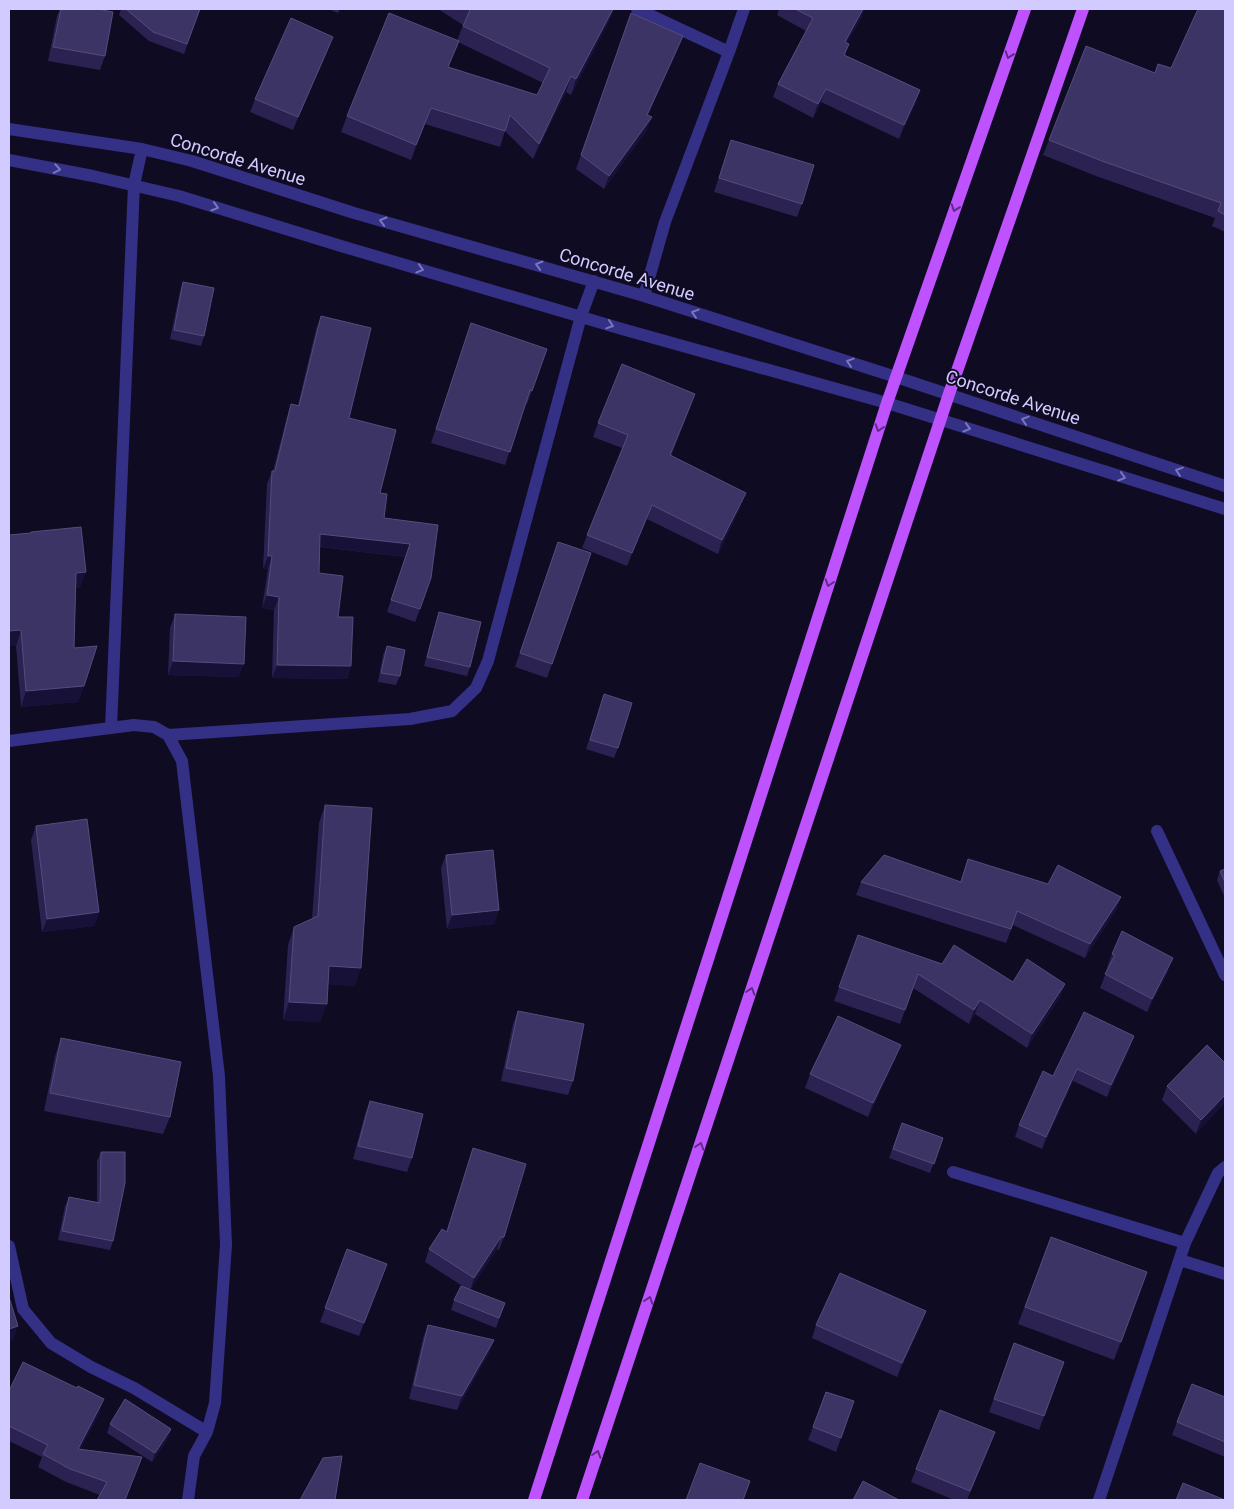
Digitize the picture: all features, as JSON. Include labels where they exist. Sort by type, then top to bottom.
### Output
[{"type":"main road","points":[[534,1500],[896,376],[1025,9]]},
{"type":"main road","points":[[582,1500],[940,420],[1083,9]]},
{"type":"street","points":[[637,9],[729,52]]},
{"type":"street","points":[[644,296],[665,222],[744,9]]},
{"type":"street","name":"Concorde Avenue","points":[[9,129],[142,149],[192,161],[354,212],[644,296],[896,376],[1225,486]]},
{"type":"street","points":[[111,728],[134,185],[142,149]]},
{"type":"street","points":[[9,160],[93,176],[179,196],[622,329],[887,404],[1225,509]]},
{"type":"street","points":[[168,735],[410,719],[452,711],[476,688],[488,662],[581,316],[594,281]]},
{"type":"street","points":[[9,741],[134,725],[154,727],[168,735],[182,761],[220,1076],[226,1245],[215,1403],[207,1432],[194,1456],[188,1500]]},
{"type":"street","points":[[1157,831],[1225,975]]},
{"type":"street","points":[[1099,1500],[1185,1243],[1218,1173],[1225,1167]]},
{"type":"street","points":[[953,1172],[1185,1243]]},
{"type":"street","points":[[9,1246],[23,1309],[51,1343],[92,1367],[134,1388],[207,1432]]},
{"type":"street","points":[[1180,1260],[1225,1274]]},
{"type":"building","points":[[61,9],[97,9],[113,12],[105,56],[53,47]]},
{"type":"building","points":[[126,9],[200,9],[187,44],[153,32]]},
{"type":"building","points":[[468,9],[613,9],[576,79],[571,76],[539,144],[510,115],[505,131],[431,108],[416,145],[347,116],[389,13],[459,41],[448,67],[537,95],[550,68],[463,26],[470,10]]},
{"type":"building","points":[[795,9],[863,9],[845,42],[849,44],[844,55],[920,90],[904,125],[826,89],[818,104],[778,84],[813,18]]},
{"type":"building","points":[[1198,9],[1225,9],[1225,215],[1218,211],[1221,203],[1049,140],[1086,46],[1155,73],[1158,64],[1171,68]]},
{"type":"building","points":[[631,13],[683,36],[647,115],[652,117],[609,176],[581,155]]},
{"type":"building","points":[[291,18],[333,37],[298,117],[255,99]]},
{"type":"building","points":[[731,140],[814,165],[802,204],[719,178]]},
{"type":"building","points":[[183,282],[214,288],[204,336],[174,330]]},
{"type":"building","points":[[321,316],[371,328],[349,418],[396,430],[380,493],[387,494],[384,518],[438,525],[431,578],[420,609],[391,600],[410,544],[320,534],[319,573],[343,576],[338,617],[353,617],[351,666],[277,665],[279,597],[267,595],[272,556],[268,556],[272,471],[275,471],[291,404],[299,406]]},
{"type":"building","points":[[471,323],[547,349],[532,391],[530,390],[510,452],[436,429]]},
{"type":"building","points":[[622,364],[695,394],[670,455],[746,493],[722,540],[652,505],[632,553],[587,535],[628,435],[598,423]]},
{"type":"building","points":[[81,527],[86,572],[76,573],[74,648],[97,646],[84,686],[26,691],[21,630],[9,631],[9,535]]},
{"type":"building","points":[[558,542],[591,553],[552,664],[520,653]]},
{"type":"building","points":[[439,612],[481,622],[470,667],[427,657]]},
{"type":"building","points":[[175,614],[246,617],[244,664],[173,661]]},
{"type":"building","points":[[387,646],[405,650],[400,676],[381,673]]},
{"type":"building","points":[[604,694],[632,703],[618,748],[590,740]]},
{"type":"building","points":[[325,805],[372,808],[361,968],[329,966],[327,1004],[289,1002],[294,927],[318,916]]},
{"type":"building","points":[[87,819],[99,912],[47,919],[36,826]]},
{"type":"building","points":[[493,850],[499,910],[452,915],[446,855]]},
{"type":"building","points":[[884,855],[961,882],[968,859],[1048,884],[1058,865],[1121,897],[1090,944],[1017,911],[1011,929],[861,882]]},
{"type":"building","points":[[1225,869],[1225,882],[1220,871]]},
{"type":"building","points":[[1122,931],[1173,958],[1152,999],[1105,974],[1115,955],[1112,954]]},
{"type":"building","points":[[858,935],[942,964],[954,945],[1013,982],[1027,959],[1065,984],[1032,1034],[980,1000],[974,1010],[918,974],[905,1010],[839,987]]},
{"type":"building","points":[[518,1011],[584,1024],[573,1081],[506,1068]]},
{"type":"building","points":[[1084,1012],[1134,1036],[1111,1085],[1077,1069],[1046,1137],[1019,1125],[1043,1071],[1053,1076]]},
{"type":"building","points":[[838,1016],[901,1045],[873,1103],[810,1074]]},
{"type":"building","points":[[61,1038],[181,1062],[170,1117],[50,1093]]},
{"type":"building","points":[[1207,1045],[1225,1063],[1225,1095],[1201,1120],[1167,1086]]},
{"type":"building","points":[[370,1101],[423,1114],[412,1158],[358,1146]]},
{"type":"building","points":[[902,1123],[943,1138],[934,1164],[893,1149]]},
{"type":"building","points":[[473,1148],[526,1164],[504,1237],[501,1237],[474,1278],[429,1249],[442,1229],[447,1232]]},
{"type":"building","points":[[101,1152],[125,1152],[125,1183],[113,1241],[62,1231],[69,1197],[100,1203]]},
{"type":"building","points":[[1051,1237],[1147,1272],[1121,1342],[1025,1307]]},
{"type":"building","points":[[347,1249],[387,1264],[364,1323],[325,1308]]},
{"type":"building","points":[[840,1273],[926,1311],[902,1363],[816,1325]]},
{"type":"building","points":[[461,1286],[505,1303],[499,1318],[454,1300]]},
{"type":"building","points":[[9,1297],[18,1326],[9,1329]]},
{"type":"building","points":[[428,1325],[494,1340],[462,1396],[414,1385]]},
{"type":"building","points":[[1014,1343],[1064,1362],[1044,1416],[994,1399]]},
{"type":"building","points":[[23,1362],[104,1399],[78,1449],[142,1457],[125,1500],[97,1500],[107,1482],[70,1469],[43,1454],[48,1445],[9,1426],[9,1391]]},
{"type":"building","points":[[1192,1384],[1225,1397],[1225,1442],[1177,1422]]},
{"type":"building","points":[[826,1392],[854,1401],[841,1438],[813,1427]]},
{"type":"building","points":[[125,1399],[171,1429],[155,1453],[110,1424]]},
{"type":"building","points":[[940,1410],[995,1432],[970,1491],[916,1469]]},
{"type":"building","points":[[342,1456],[335,1500],[300,1500],[323,1458]]},
{"type":"building","points":[[700,1463],[750,1481],[743,1500],[686,1500]]},
{"type":"building","points":[[863,1481],[899,1500],[853,1500]]},
{"type":"building","points":[[1183,1483],[1225,1500],[1176,1500]]}]
